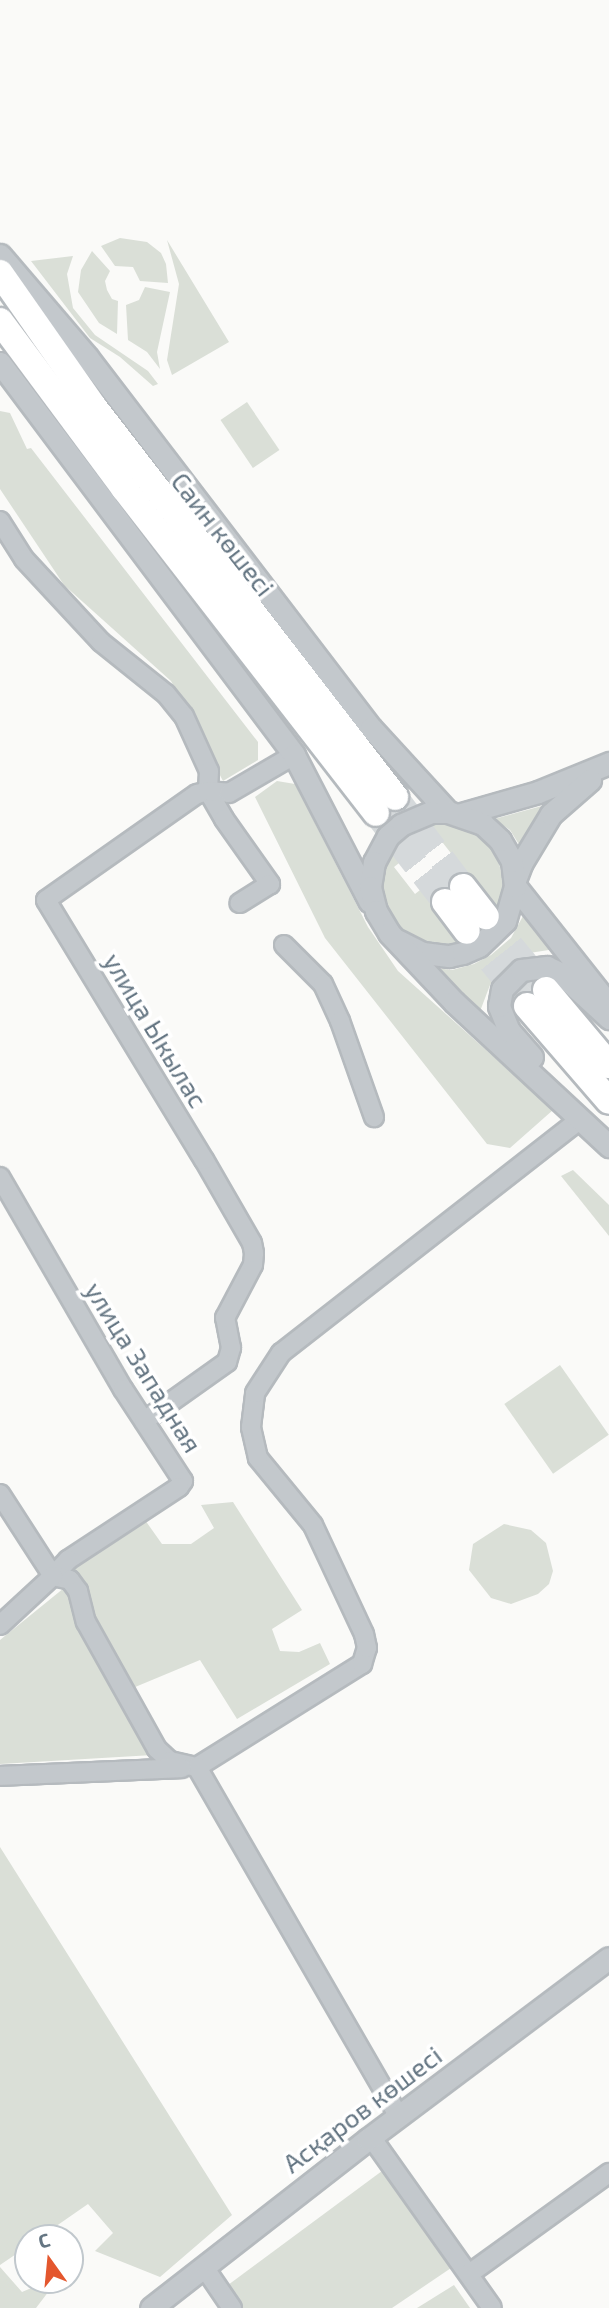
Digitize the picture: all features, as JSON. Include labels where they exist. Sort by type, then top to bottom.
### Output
[{"type":"main road","points":[[0,274],[93,406],[385,805],[124,488],[0,321]]},
{"type":"main road","points":[[454,895],[477,923]]},
{"type":"main road","points":[[609,1065],[537,998],[609,1101]]},
{"type":"street","name":"Саин көшесі","points":[[0,255],[87,357],[372,728],[454,813]]},
{"type":"street","points":[[0,363],[294,755],[382,923],[454,1002],[609,1146]]},
{"type":"street","points":[[0,521],[24,559],[101,642],[166,694],[184,716],[209,771],[208,791],[223,819],[270,884],[240,904]]},
{"type":"street","name":"улица Ыкылас","points":[[144,1421],[227,1362],[231,1348],[225,1318],[253,1265],[254,1253],[252,1243],[204,1160],[46,900],[197,793],[229,793],[294,755]]},
{"type":"street","points":[[382,923],[370,887],[379,850],[401,825],[431,813],[454,813],[538,792],[609,765]]},
{"type":"street","points":[[399,941],[436,956],[463,953],[479,946],[505,921],[522,862],[551,814],[609,765]]},
{"type":"street","points":[[454,813],[483,824],[500,840],[512,862],[515,883],[609,1007]]},
{"type":"street","points":[[284,944],[323,984],[340,1021],[374,1117]]},
{"type":"street","points":[[581,1119],[548,1075],[509,1031],[499,1006],[502,989],[521,970],[547,967],[578,987],[609,1018]]},
{"type":"street","points":[[0,1776],[197,1767],[362,1664],[367,1648],[365,1634],[313,1525],[258,1458],[251,1427],[255,1393],[281,1353],[581,1119]]},
{"type":"street","name":"улица Западная","points":[[0,1177],[144,1421],[183,1480],[179,1488],[68,1560],[52,1576]]},
{"type":"street","points":[[0,1494],[52,1576],[70,1580],[78,1591],[86,1622],[157,1749],[170,1761],[197,1767],[399,2117]]},
{"type":"street","points":[[0,1625],[52,1576]]},
{"type":"street","name":"Асқаров көшесі","points":[[151,2308],[371,2137],[609,1958]]},
{"type":"street","points":[[371,2137],[492,2308]]},
{"type":"street","points":[[469,2274],[609,2173]]},
{"type":"street","points":[[204,2267],[232,2308]]},
{"type":"shaded area","points":[[120,238],[147,242],[161,253],[166,264],[168,283],[140,281],[133,267],[115,266],[101,246]]},
{"type":"shaded area","points":[[167,240],[229,342],[172,375],[167,360],[179,284]]},
{"type":"shaded area","points":[[92,251],[110,271],[105,281],[112,299],[118,301],[117,334],[99,323],[78,292],[81,270]]},
{"type":"shaded area","points":[[73,256],[67,274],[73,308],[95,335],[148,371],[158,384],[153,386],[120,357],[90,338],[31,261]]},
{"type":"shaded area","points":[[145,287],[170,292],[157,352],[160,369],[147,352],[128,340],[126,305],[139,300]]},
{"type":"shaded area","points":[[247,402],[279,450],[253,468],[220,420]]},
{"type":"shaded area","points":[[0,411],[10,413],[27,449],[31,448],[258,742],[258,760],[223,781],[171,681],[64,585],[0,489]]},
{"type":"shaded area","points":[[277,781],[295,784],[368,927],[398,971],[553,1110],[510,1148],[487,1144],[325,938],[255,797]]},
{"type":"shaded area","points":[[549,804],[520,846],[510,830],[494,819]]},
{"type":"shaded area","points":[[440,823],[455,825],[480,836],[498,858],[504,886],[502,900],[489,925],[466,941],[452,945],[424,943],[411,937],[391,917],[382,890],[385,862],[401,839],[413,831]],"holes":[[[436,834],[457,861],[415,894],[394,867]],[[475,886],[494,910],[457,939],[437,915]]]},
{"type":"shaded area","points":[[523,902],[555,949],[523,954],[505,964],[490,985],[479,1014],[436,968],[452,970],[474,964],[491,955],[511,938],[523,916]]},
{"type":"shaded area","points":[[573,1170],[609,1205],[609,1236],[561,1176]]},
{"type":"shaded area","points":[[560,1365],[609,1435],[553,1474],[504,1404]]},
{"type":"shaded area","points":[[233,1502],[302,1610],[272,1629],[280,1651],[299,1652],[320,1643],[330,1664],[237,1719],[200,1660],[128,1690],[139,1716],[131,1725],[153,1755],[0,1764],[0,1640],[64,1588],[70,1565],[145,1520],[162,1544],[191,1544],[214,1528],[201,1505]]},
{"type":"shaded area","points":[[504,1524],[531,1530],[546,1543],[553,1571],[549,1584],[538,1594],[511,1604],[491,1598],[469,1570],[473,1544]]},
{"type":"shaded area","points":[[0,1847],[232,2215],[160,2277],[95,2251],[113,2233],[88,2204],[59,2224],[14,2224],[14,2256],[0,2265]]},
{"type":"shaded area","points":[[386,2168],[454,2266],[392,2308],[238,2308],[224,2288]]},
{"type":"shaded area","points":[[0,2267],[14,2283],[14,2294],[47,2294],[36,2308],[0,2308]]},
{"type":"shaded area","points":[[454,2285],[470,2308],[417,2308]]},
{"type":"tunnel","points":[[395,797],[463,887]]},
{"type":"tunnel","points":[[376,813],[445,902]]},
{"type":"tunnel","points":[[486,916],[543,985]]},
{"type":"tunnel","points":[[467,931],[527,1006]]}]
